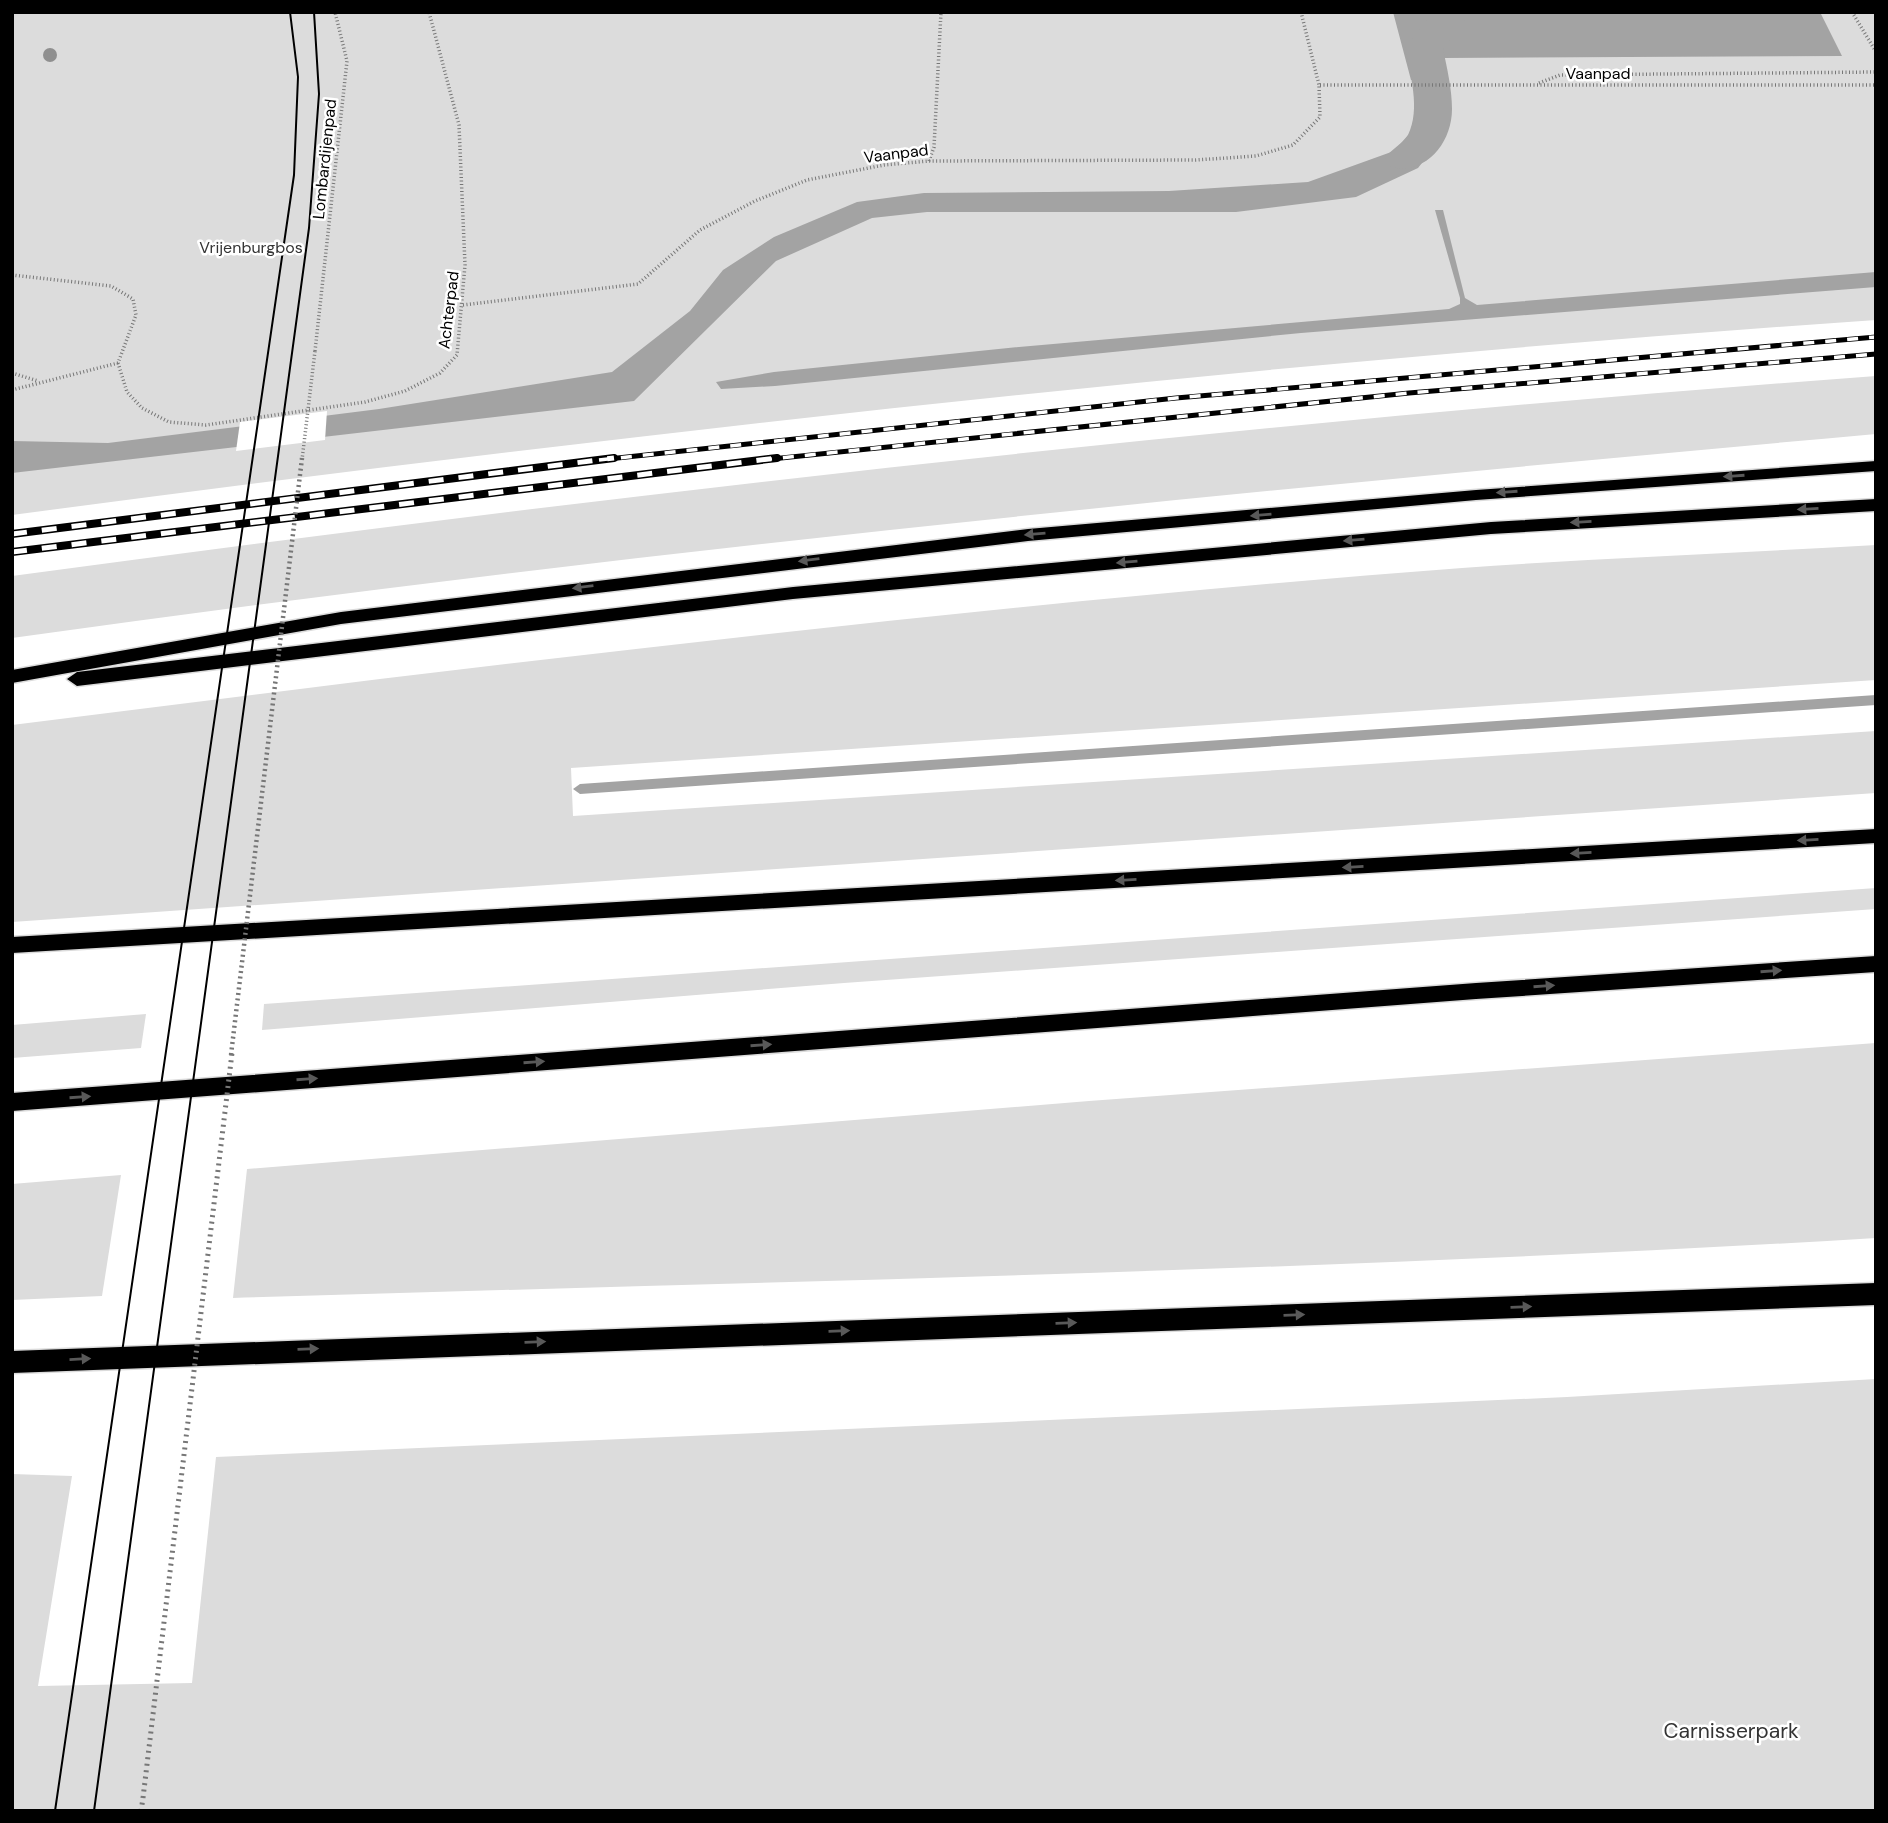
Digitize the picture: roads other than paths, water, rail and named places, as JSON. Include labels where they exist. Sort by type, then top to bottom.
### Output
[{"type":"highway","points":[[12,677],[341,618],[1028,535],[1476,495],[1876,466]]},
{"type":"highway","points":[[12,687],[793,593],[1491,528],[1876,505]]},
{"type":"highway","points":[[12,945],[1876,836]]},
{"type":"highway","points":[[12,1102],[1476,990],[1876,964]]},
{"type":"highway","points":[[12,1362],[1876,1294]]},
{"type":"waterway","points":[[1405,158],[1418,148],[1427,136],[1431,123],[1432,94],[1424,48],[1453,12]]},
{"type":"waterway","points":[[580,789],[1876,700]]},
{"type":"tram line","points":[[55,1811],[294,175],[298,77],[290,12]]},
{"type":"tram line","points":[[94,1811],[309,228],[319,94],[314,12]]},
{"type":"railway","points":[[599,460],[1176,398],[1876,337]]},
{"type":"railway","points":[[761,460],[1409,393],[1876,354]]},
{"type":"railway","points":[[12,534],[614,458]]},
{"type":"railway","points":[[12,552],[777,458]]},
{"type":"park label","name":"Vrijenburgbos","points":[[251,247]]},
{"type":"park label","name":"Carnisserpark","points":[[1731,1731]]}]
